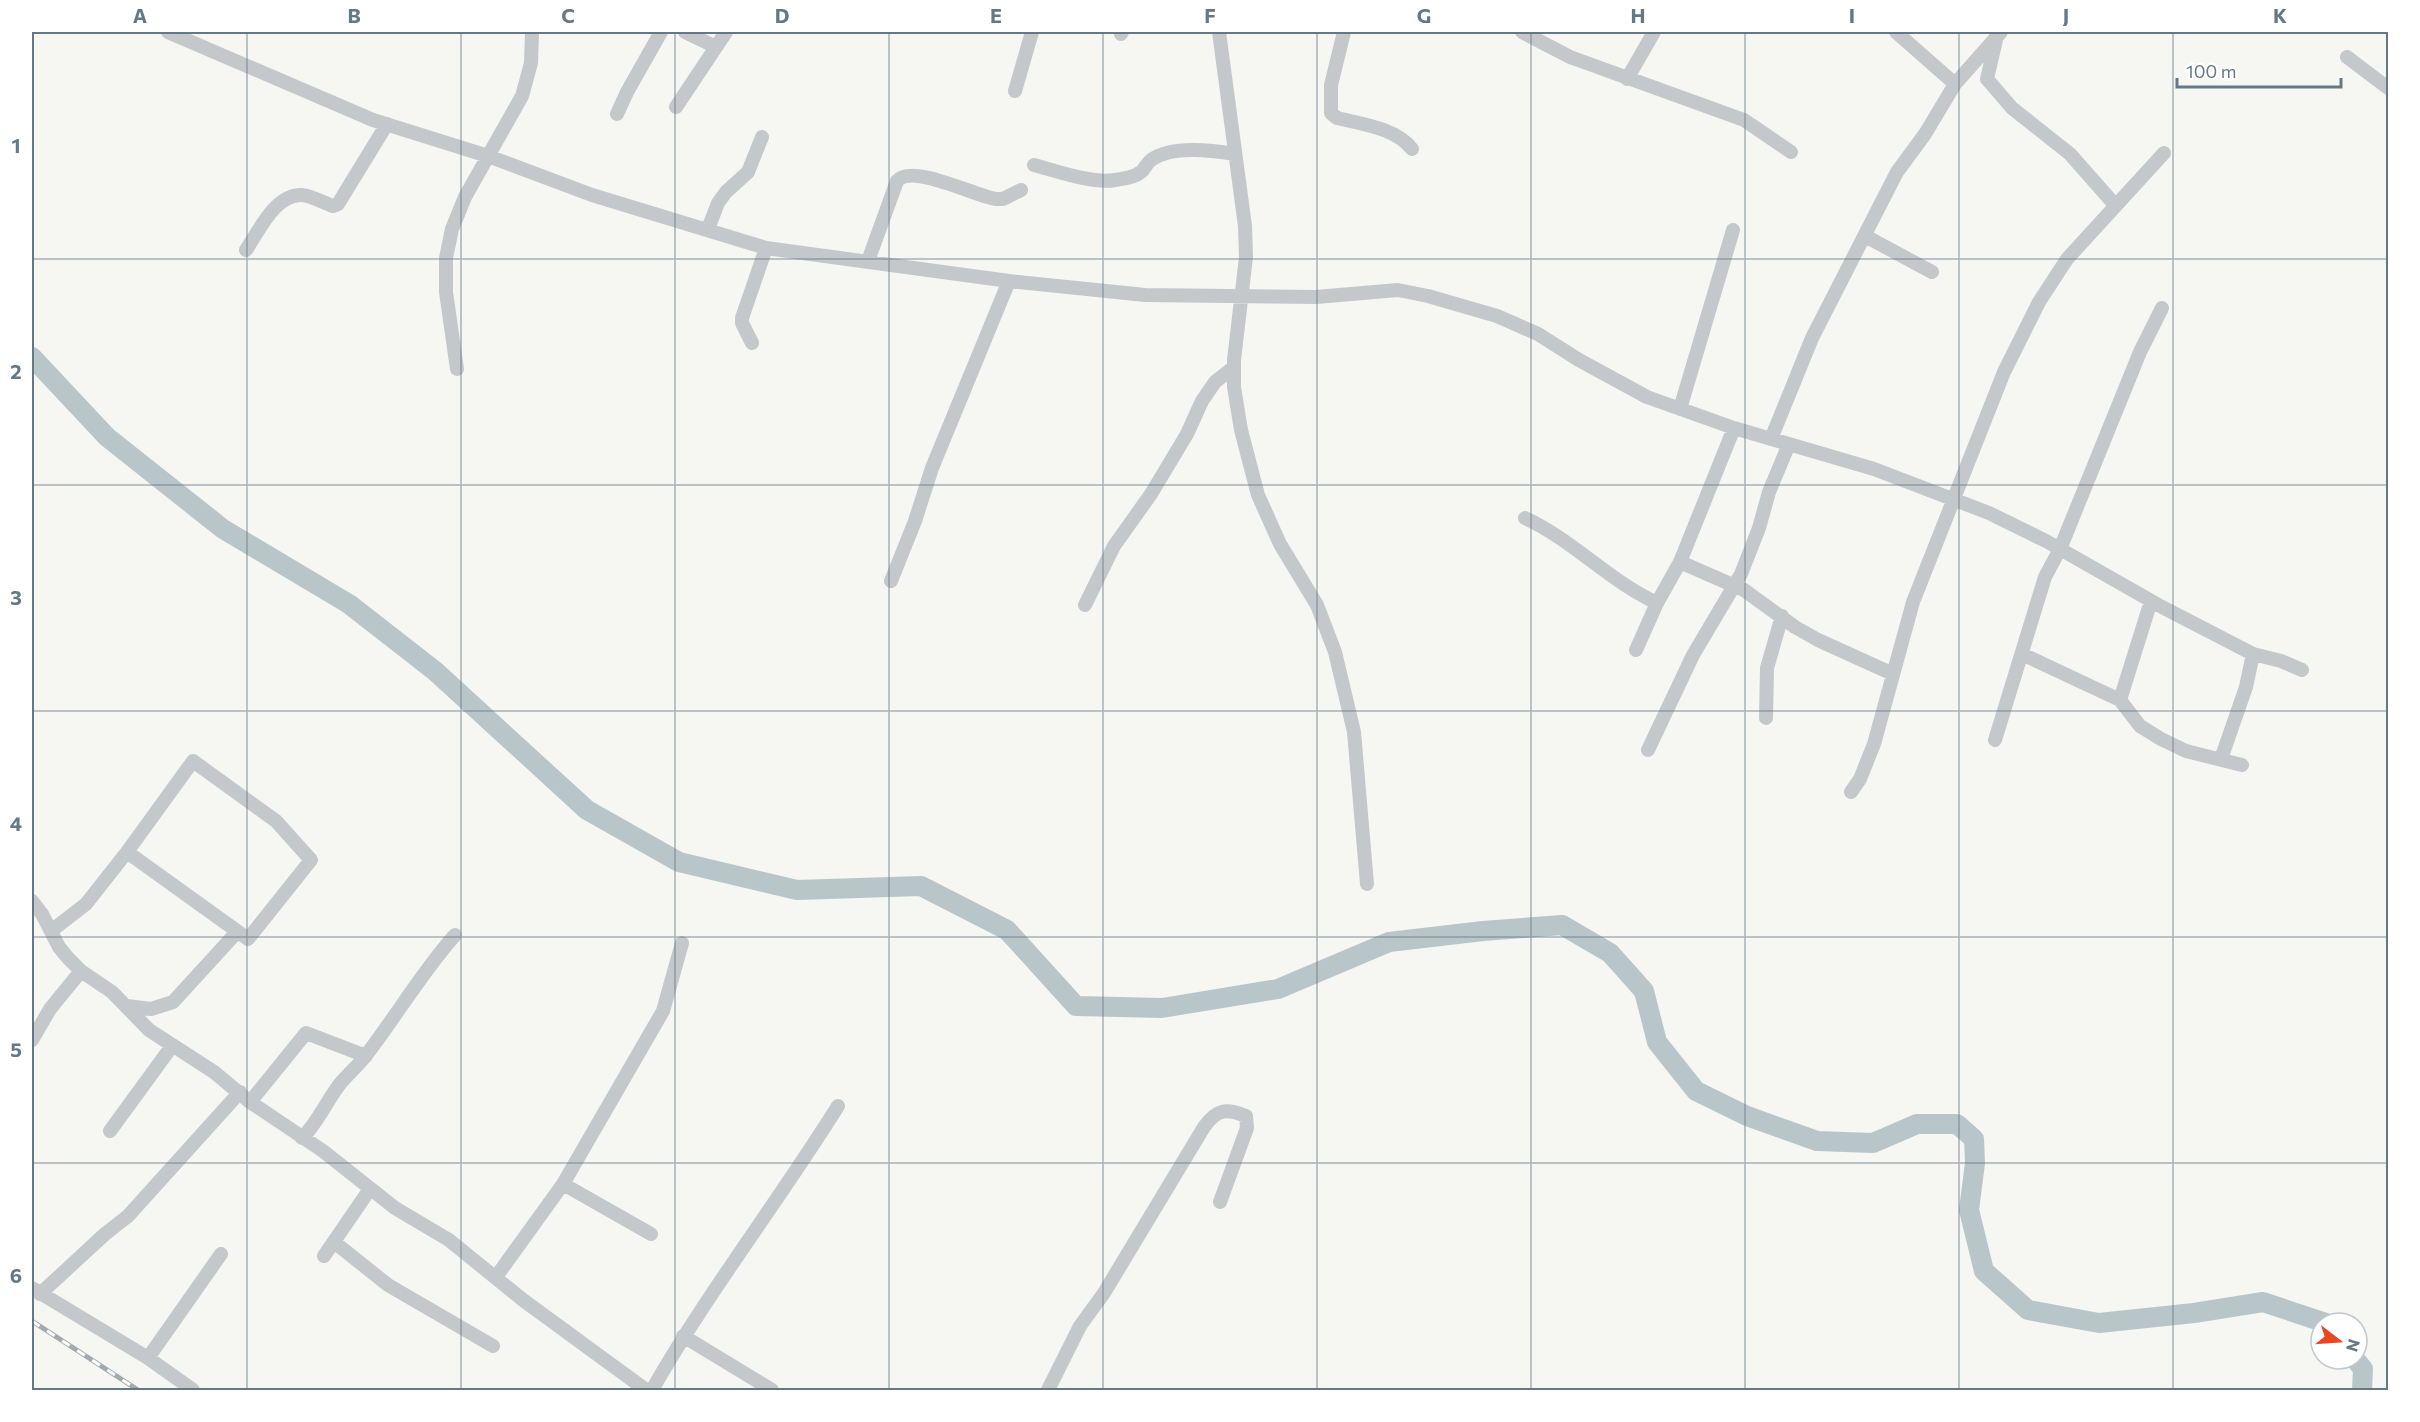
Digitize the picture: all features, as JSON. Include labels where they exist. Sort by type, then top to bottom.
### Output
[{"type":"street","points":[[168,32],[387,124],[488,156],[592,195],[766,248],[1010,281],[1145,295],[1316,297],[1398,290],[1428,296],[1497,316],[1538,334],[1627,387],[1680,409],[1734,428],[1874,469],[1989,513],[2253,654],[2281,661],[2302,670]]},
{"type":"street","points":[[457,369],[446,292],[446,258],[452,229],[465,197],[522,96],[531,63],[532,32]]},
{"type":"street","points":[[617,114],[661,32]]},
{"type":"street","points":[[685,32],[716,47]]},
{"type":"street","points":[[676,107],[726,32]]},
{"type":"street","points":[[1015,91],[1032,32]]},
{"type":"street","points":[[1219,32],[1245,226],[1246,258],[1234,368],[1234,387],[1241,430],[1258,495],[1280,544],[1317,605],[1335,652],[1354,732],[1367,884]]},
{"type":"street","points":[[1344,32],[1331,85],[1331,113],[1337,118],[1395,135],[1407,142],[1412,149]]},
{"type":"street","points":[[1522,32],[1570,57],[1744,120],[1791,152]]},
{"type":"street","points":[[1627,79],[1654,32]]},
{"type":"street","points":[[1896,32],[1955,84]]},
{"type":"street","points":[[1771,439],[1812,338],[1897,172],[1925,134],[1955,84],[1998,35]]},
{"type":"street","points":[[1998,35],[1987,79],[2012,108],[2070,154],[2115,205]]},
{"type":"street","points":[[2347,57],[2388,88]]},
{"type":"street","points":[[246,249],[276,206],[284,200],[303,195],[333,206],[339,204],[387,124]]},
{"type":"street","points":[[708,229],[722,198],[748,172],[762,137]]},
{"type":"street","points":[[1034,165],[1080,177],[1112,181],[1134,176],[1141,172],[1150,161],[1166,153],[1212,150],[1235,154]]},
{"type":"street","points":[[1851,792],[1860,779],[1874,744],[1913,602],[1952,499],[2004,372],[2038,302],[2067,259],[2164,153]]},
{"type":"street","points":[[868,261],[897,181],[901,177],[908,174],[935,180],[996,199],[1003,199],[1021,190]]},
{"type":"street","points":[[1680,409],[1733,230]]},
{"type":"street","points":[[1865,236],[1932,273]]},
{"type":"street","points":[[752,343],[742,323],[742,318],[766,248]]},
{"type":"street","points":[[891,582],[915,521],[932,468],[1010,281]]},
{"type":"street","points":[[1995,740],[2045,577],[2060,549],[2140,352],[2162,308]]},
{"type":"street","points":[[1085,605],[1114,546],[1152,494],[1202,401],[1215,382],[1234,368]]},
{"type":"street","points":[[1636,650],[1657,603],[1680,562],[1734,428]]},
{"type":"street","points":[[1648,750],[1693,655],[1735,585],[1759,528],[1769,492],[1789,444]]},
{"type":"street","points":[[1525,518],[1558,537],[1622,584],[1657,603]]},
{"type":"street","points":[[1680,562],[1735,585],[1795,627],[1818,640],[1893,674]]},
{"type":"street","points":[[2120,700],[2151,601]]},
{"type":"street","points":[[1766,718],[1767,668],[1782,616]]},
{"type":"street","points":[[2022,654],[2120,700],[2140,726],[2161,739],[2186,751],[2242,765]]},
{"type":"street","points":[[2221,759],[2246,687],[2253,654]]},
{"type":"street","points":[[51,931],[86,904],[194,760],[276,822],[311,860],[248,939],[127,852]]},
{"type":"street","points":[[32,901],[59,947],[81,971],[112,992],[149,1030],[214,1072],[245,1097],[323,1151],[394,1208],[449,1240],[646,1390]]},
{"type":"street","points":[[127,1006],[151,1009],[173,1002],[237,932]]},
{"type":"street","points":[[302,1138],[310,1130],[340,1084],[366,1056],[429,965],[455,935]]},
{"type":"street","points":[[496,1278],[564,1184],[663,1011],[682,943]]},
{"type":"street","points":[[32,1040],[50,1009],[81,971]]},
{"type":"street","points":[[193,1390],[148,1358],[36,1291],[128,1216],[306,1033],[366,1056]]},
{"type":"street","points":[[110,1131],[172,1046]]},
{"type":"street","points":[[652,1390],[683,1336],[805,1159],[838,1106]]},
{"type":"street","points":[[1048,1390],[1074,1336],[1104,1293],[1204,1126],[1213,1114],[1225,1111],[1237,1112],[1246,1116],[1247,1128],[1220,1202]]},
{"type":"street","points":[[564,1184],[651,1234]]},
{"type":"street","points":[[324,1256],[370,1189]]},
{"type":"street","points":[[334,1242],[388,1285],[493,1346]]},
{"type":"street","points":[[148,1358],[221,1254]]},
{"type":"street","points":[[683,1336],[772,1390]]},
{"type":"waterway","points":[[32,357],[107,437],[223,529],[349,604],[435,671],[587,810],[679,862],[797,890],[921,886],[1007,930],[1076,1006],[1162,1008],[1278,989],[1389,942],[1562,925],[1610,953],[1644,991],[1657,1042],[1696,1091],[1747,1116],[1817,1141],[1873,1143],[1917,1124],[1957,1124],[1974,1139],[1975,1163],[1969,1210],[1984,1271],[2028,1310],[2099,1323],[2194,1313],[2263,1302],[2309,1317]]},
{"type":"waterway","points":[[2362,1390],[2363,1371]]},
{"type":"railway","points":[[32,1321],[138,1390]]}]
